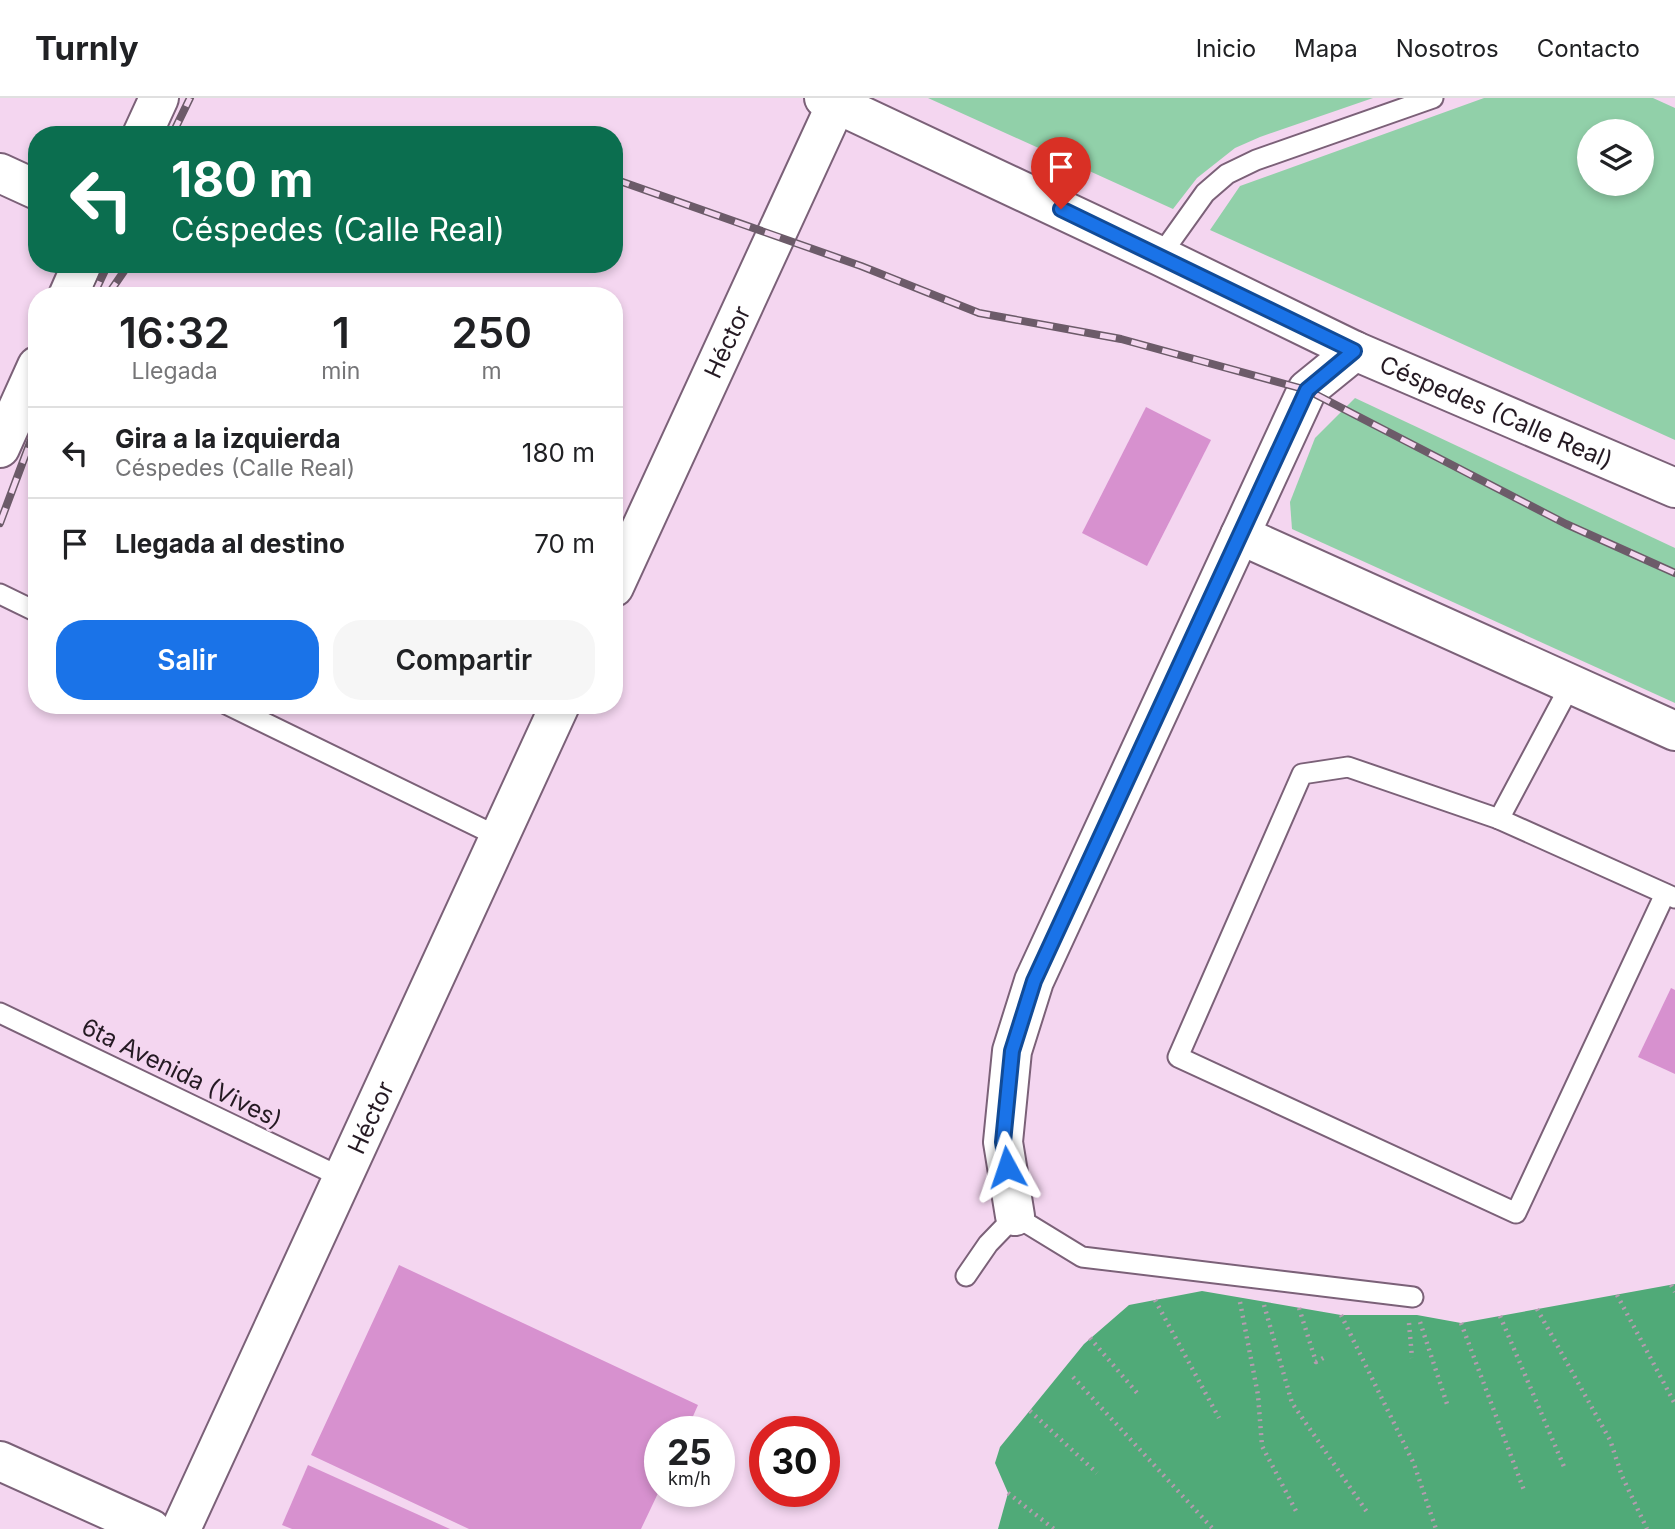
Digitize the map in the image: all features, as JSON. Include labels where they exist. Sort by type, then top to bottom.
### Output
[{"type":"street","points":[[146,126],[159,98]]},
{"type":"street","name":"Céspedes (Calle Real)","points":[[833,100],[1354,351],[1675,488]]},
{"type":"street","name":"Héctor","points":[[623,567],[833,100]]},
{"type":"street","points":[[0,173],[28,186]]},
{"type":"street","points":[[1015,1216],[1003,1142],[1012,1051],[1034,981],[1307,390],[1354,351]]},
{"type":"street","points":[[0,448],[28,386]]},
{"type":"street","points":[[1240,535],[1675,731]]},
{"type":"street","name":"Héctor","points":[[181,1529],[556,714]]},
{"type":"street","points":[[0,1461],[152,1529]]},
{"type":"lane","points":[[1160,256],[1205,193],[1227,174],[1256,160],[1433,98]]},
{"type":"lane","points":[[0,594],[28,608]]},
{"type":"lane","points":[[1499,819],[1571,684]]},
{"type":"lane","points":[[246,714],[499,837]]},
{"type":"lane","points":[[1348,766],[1499,819],[1670,896],[1516,1213],[1178,1057],[1302,774],[1348,766]]},
{"type":"lane","name":"6ta Avenida (Vives)","points":[[0,1013],[342,1178]]},
{"type":"lane","points":[[966,1276],[988,1244],[1015,1216],[1082,1257],[1413,1309]]},
{"type":"path","points":[[1671,1285],[1675,1292]]},
{"type":"path","points":[[1617,1295],[1675,1404]]},
{"type":"path","points":[[1239,1297],[1258,1395],[1262,1446],[1296,1511]]},
{"type":"path","points":[[1155,1300],[1219,1418]]},
{"type":"path","points":[[1263,1301],[1292,1403],[1369,1515]]},
{"type":"path","points":[[1299,1307],[1316,1362],[1325,1357]]},
{"type":"path","points":[[1412,1358],[1413,1309]]},
{"type":"path","points":[[1413,1309],[1447,1404]]},
{"type":"path","points":[[1537,1309],[1610,1440],[1622,1476],[1647,1529]]},
{"type":"path","points":[[1341,1315],[1414,1464],[1436,1529]]},
{"type":"path","points":[[1500,1316],[1565,1469]]},
{"type":"path","points":[[1461,1323],[1525,1493]]},
{"type":"path","points":[[1090,1338],[1139,1394]]},
{"type":"path","points":[[1073,1377],[1213,1529]]},
{"type":"path","points":[[1030,1411],[1097,1473]]},
{"type":"path","points":[[1008,1493],[1054,1529]]},
{"type":"shaded area","points":[[928,98],[1373,98],[1235,148],[1197,178],[1173,209]]},
{"type":"shaded area","points":[[1484,98],[1653,98],[1675,108],[1675,440],[1210,230],[1240,186]]},
{"type":"shaded area","points":[[1355,398],[1675,548],[1675,703],[1292,529],[1290,502],[1315,438]]},
{"type":"shaded area","points":[[1675,1284],[1675,1529],[998,1529],[1008,1493],[995,1463],[1000,1447],[1084,1344],[1129,1305],[1202,1291],[1341,1315],[1417,1315],[1461,1323]]},
{"type":"building","points":[[1146,407],[1211,440],[1147,566],[1082,533]]},
{"type":"building","points":[[1671,988],[1675,990],[1675,1074],[1638,1057]]},
{"type":"building","points":[[399,1265],[698,1405],[693,1416],[644,1416],[644,1507],[651,1507],[641,1529],[469,1529],[311,1455]]},
{"type":"building","points":[[308,1465],[450,1529],[292,1529],[282,1525]]},
{"type":"railway","points":[[176,126],[190,98]]},
{"type":"railway","points":[[623,182],[861,266],[979,313],[1121,339],[1307,390],[1566,524],[1675,573]]},
{"type":"railway","points":[[97,287],[104,273]]},
{"type":"railway","points":[[113,287],[123,273]]},
{"type":"railway","points":[[0,523],[28,448]]},
{"type":"route","points":[[1007,1167],[1003,1142],[1012,1051],[1034,981],[1307,390],[1354,351],[1061,209]]}]
